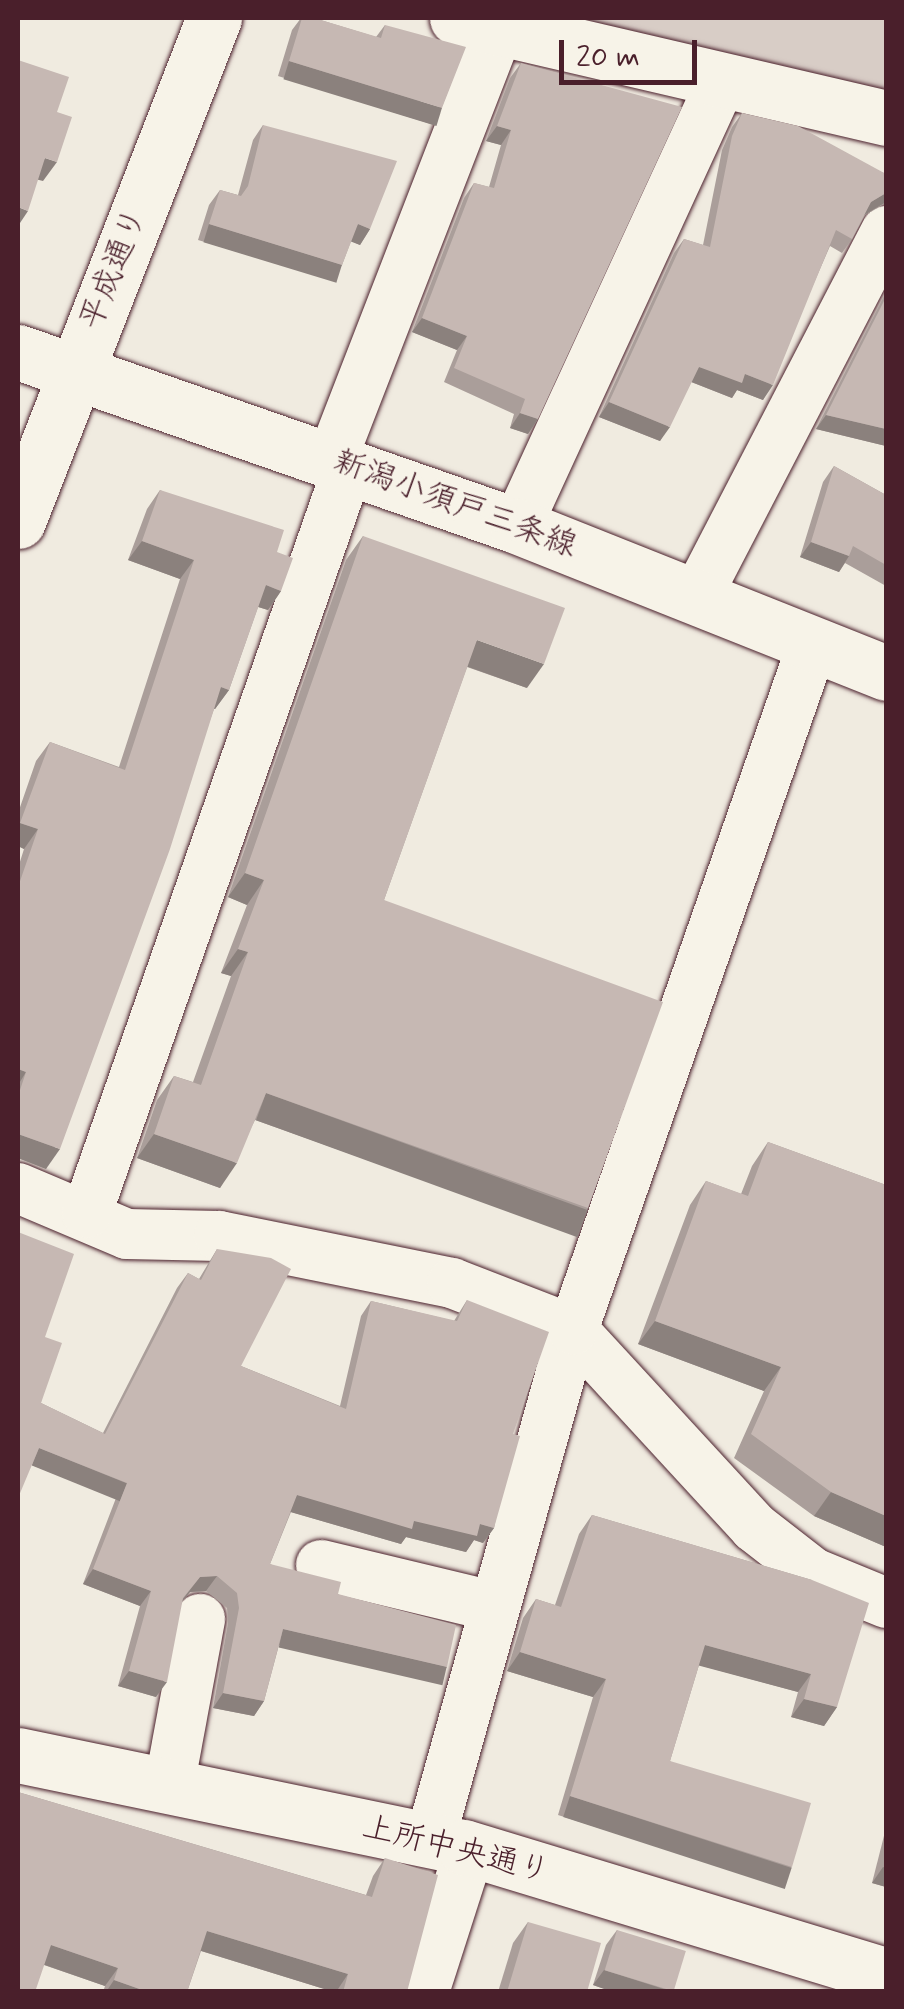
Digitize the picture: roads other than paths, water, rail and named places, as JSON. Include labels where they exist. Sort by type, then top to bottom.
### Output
[{"type":"street","name":"平成通り","points":[[18,521],[73,370],[214,18]]},
{"type":"street","points":[[86,1213],[340,462],[478,23],[721,84],[886,118]]},
{"type":"street","points":[[517,526],[721,84]]},
{"type":"street","points":[[698,594],[886,231]]},
{"type":"street","name":"新潟小須戸三条線","points":[[18,352],[517,526],[698,594],[886,673]]},
{"type":"street","points":[[424,1992],[492,1606],[573,1330],[813,643]]},
{"type":"street","points":[[18,1188],[86,1213],[127,1234],[219,1236],[452,1283],[573,1330],[754,1528],[813,1573],[886,1603]]},
{"type":"street","points":[[322,1565],[492,1606]]},
{"type":"street","points":[[170,1787],[200,1619]]},
{"type":"street","name":"上所中央通り","points":[[18,1755],[450,1845],[886,1975]]}]
